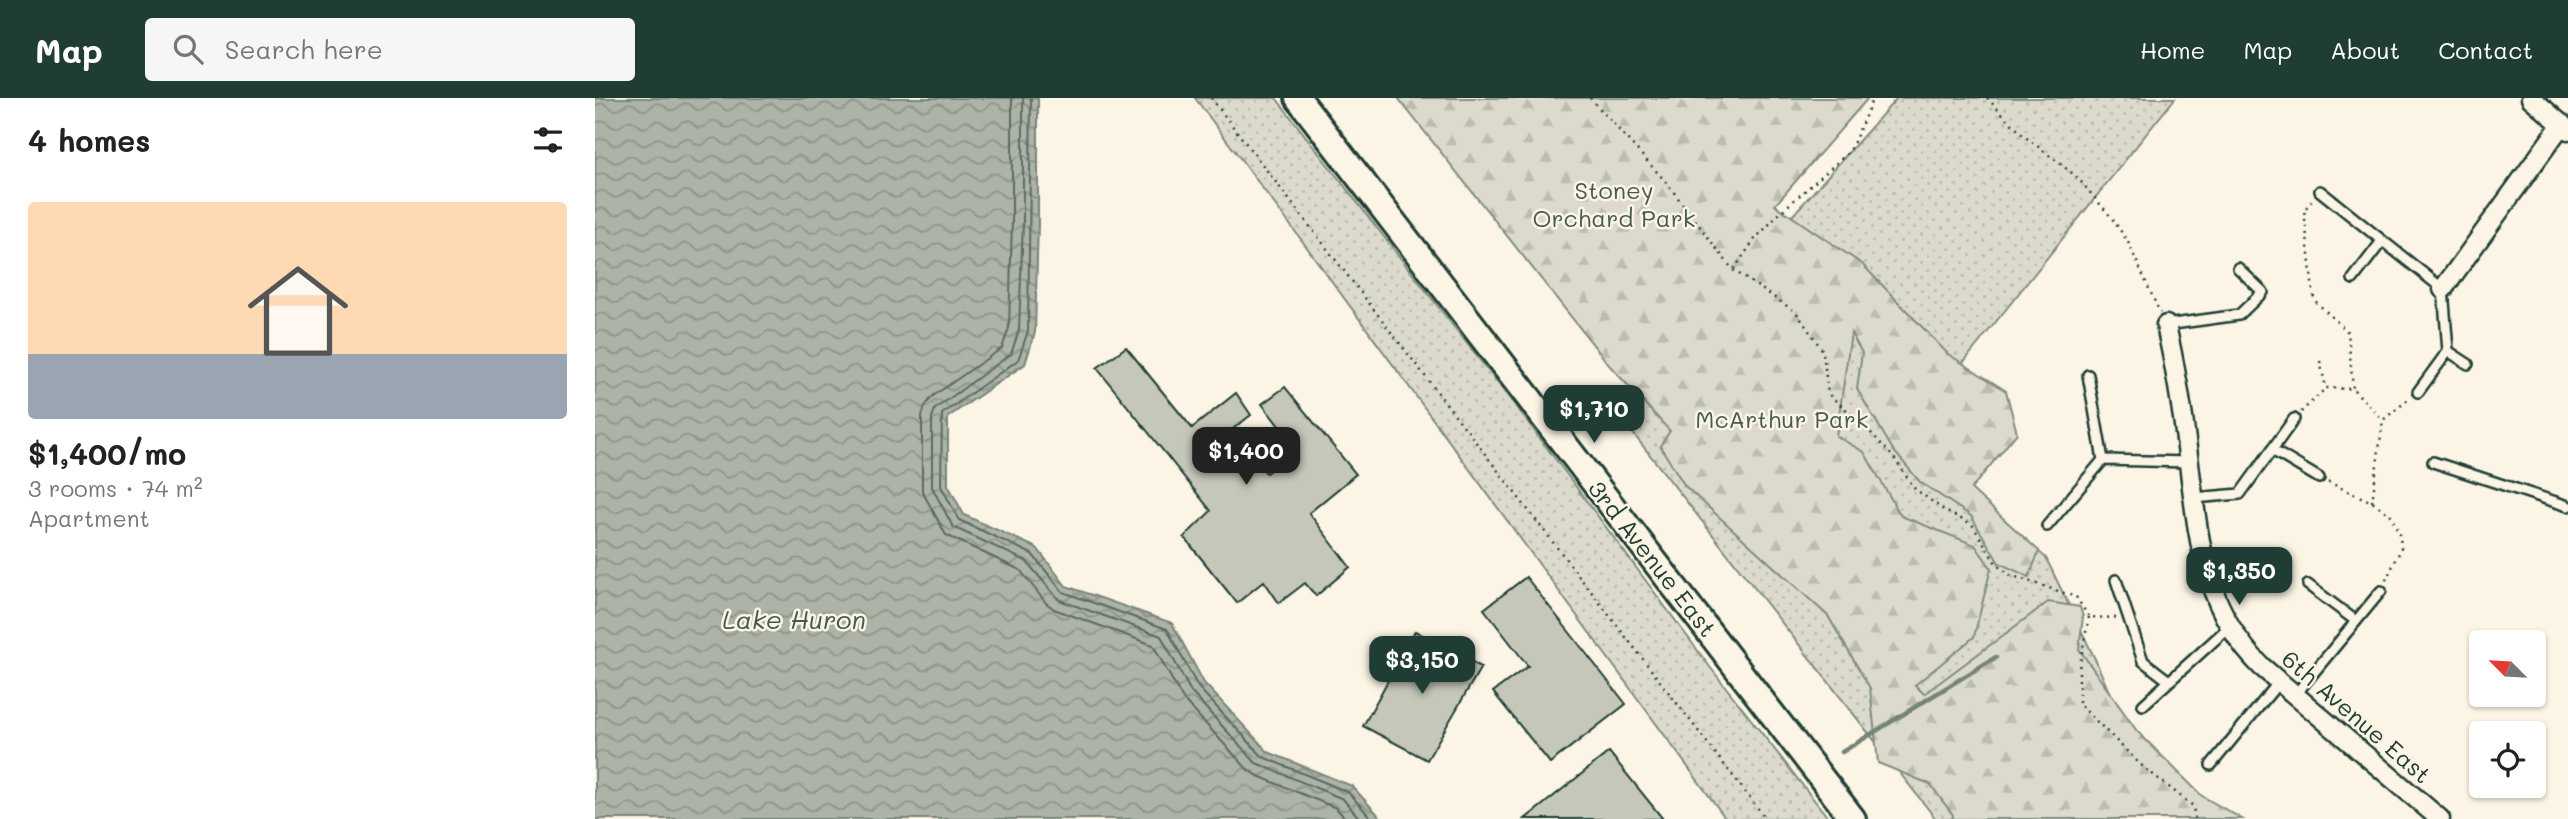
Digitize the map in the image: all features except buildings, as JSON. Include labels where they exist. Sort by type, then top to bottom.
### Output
[{"type":"main road","name":"3rd Avenue East","points":[[1298,98],[1853,819]]},
{"type":"street","points":[[2443,289],[2565,127],[2531,98]]},
{"type":"street","name":"6th Avenue East","points":[[2166,325],[2179,386],[2203,558],[2214,596],[2229,627],[2250,655],[2439,819]]},
{"type":"lane","points":[[2320,191],[2443,289],[2448,351],[2418,391]]},
{"type":"lane","points":[[2353,279],[2382,241]]},
{"type":"lane","points":[[2166,325],[2239,315],[2263,292],[2238,268]]},
{"type":"lane","points":[[2448,351],[2468,364]]},
{"type":"lane","points":[[2088,375],[2103,460]]},
{"type":"lane","points":[[2194,498],[2240,494],[2294,419]]},
{"type":"lane","points":[[2272,450],[2319,478]]},
{"type":"lane","points":[[2103,460],[2189,462]]},
{"type":"lane","points":[[2047,526],[2103,460]]},
{"type":"lane","points":[[2434,462],[2568,506]]},
{"type":"lane","points":[[2116,580],[2143,661],[2169,681]]},
{"type":"lane","points":[[2308,585],[2356,621]]},
{"type":"lane","points":[[2295,695],[2381,591]]},
{"type":"lane","points":[[2143,705],[2229,627]]},
{"type":"lane","points":[[2211,765],[2279,681]]},
{"type":"path","points":[[1211,98],[1766,819]]},
{"type":"path","points":[[1590,98],[1666,182],[1733,270],[1796,312],[1823,351],[1828,394],[1863,424],[1894,458],[1915,489],[1945,511],[1972,524],[1997,565],[2010,575],[2076,597],[2089,617],[2079,668],[2079,704],[2141,765],[2193,806],[2195,819]]},
{"type":"path","points":[[1733,270],[1755,239],[1783,209],[1850,152],[1873,98]]},
{"type":"path","points":[[1987,98],[2024,136],[2075,176],[2112,218],[2128,242],[2166,325]]},
{"type":"path","points":[[2320,191],[2304,210],[2314,300],[2348,332],[2353,389],[2383,420]]},
{"type":"path","points":[[2320,360],[2326,388]]},
{"type":"path","points":[[2294,419],[2326,388],[2353,389]]},
{"type":"path","points":[[2372,502],[2383,420],[2418,391]]},
{"type":"path","points":[[2319,478],[2372,502],[2391,515],[2400,536],[2401,549],[2381,591]]},
{"type":"path","points":[[2089,617],[2129,618]]},
{"type":"green space","points":[[1195,98],[1276,98],[1524,417],[1710,667],[1829,819],[1726,819]]},
{"type":"green space","name":"McArthur Park","points":[[1398,98],[1868,98],[1775,205],[1862,264],[1948,354],[2006,391],[2017,433],[1971,489],[2039,551],[2029,577],[1999,563],[1971,516],[1920,482],[1893,450],[1857,389],[1862,353],[1851,333],[1836,436],[1864,452],[1901,516],[1975,545],[1991,568],[1974,637],[1915,685],[1924,694],[2048,602],[2080,607],[2083,617],[2079,649],[2137,731],[2202,796],[2242,819],[1952,819],[1953,815],[1930,784],[1878,763],[1870,688],[1828,616],[1685,486],[1660,446],[1670,431],[1610,366]]},
{"type":"green space","name":"McArthur Park","points":[[1897,98],[2175,98],[1907,433],[2046,558],[2095,659],[2163,819],[1936,819],[1617,413]]},
{"type":"water","name":"Lake Huron","points":[[595,98],[1038,98],[1035,332],[1025,364],[948,417],[948,485],[964,515],[1037,548],[1066,586],[1172,623],[1204,683],[1268,752],[1352,786],[1382,819],[595,819]]},
{"type":"waterway","points":[[1842,752],[1996,657]]},
{"type":"park label","name":"Stoney Orchard Park","points":[[1614,203]]}]
